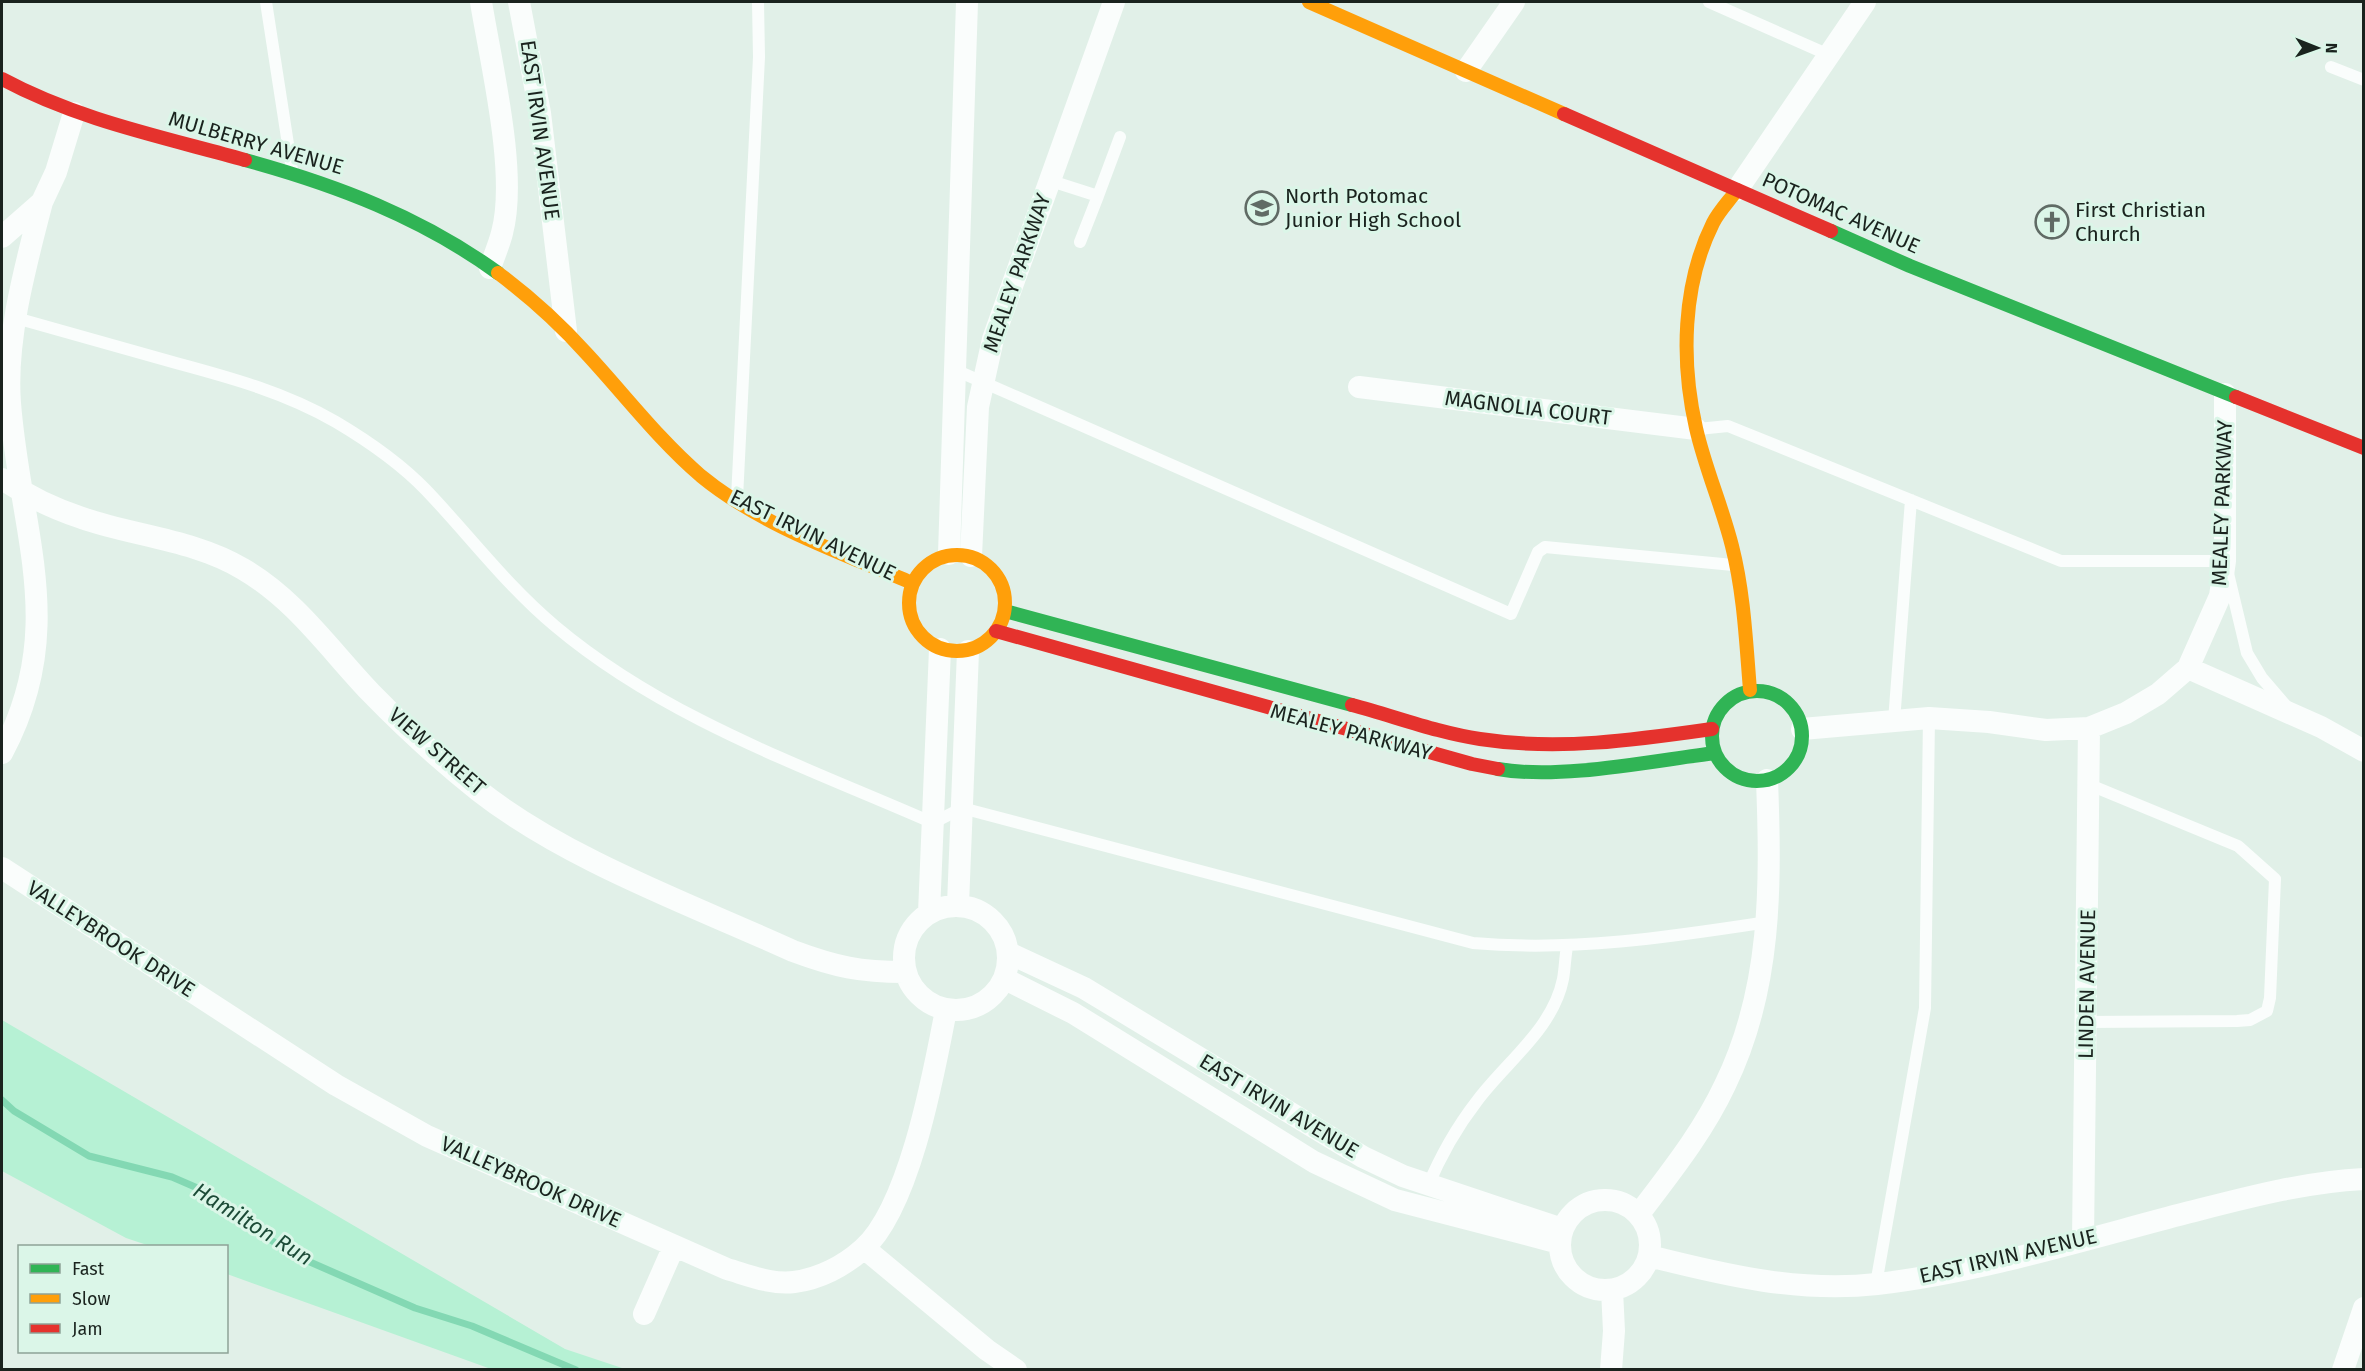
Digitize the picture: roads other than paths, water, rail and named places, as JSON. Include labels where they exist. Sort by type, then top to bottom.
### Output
[{"type":"street","name":"EAST IRVIN AVENUE","points":[[481,2],[504,150],[507,193],[502,232],[490,268],[566,331],[668,446],[705,478],[737,501],[783,525],[912,583]]},
{"type":"street","name":"EAST IRVIN AVENUE","points":[[519,2],[540,113],[566,331]]},
{"type":"street","name":"MEALEY PARKWAY","points":[[949,554],[953,369],[967,2]]},
{"type":"street","name":"MEALEY PARKWAY","points":[[971,556],[978,407],[982,381],[993,339],[1048,180],[1114,2]]},
{"type":"street","name":"POTOMAC AVENUE","points":[[1309,2],[1910,266],[2364,448]]},
{"type":"street","points":[[1466,71],[1514,2]]},
{"type":"street","points":[[1750,690],[1737,565],[1724,512],[1696,429],[1689,385],[1687,342],[1690,302],[1713,223],[1865,2]]},
{"type":"street","name":"MULBERRY AVENUE","points":[[2,79],[74,113],[292,174],[354,194],[414,222],[490,268]]},
{"type":"street","points":[[2,753],[19,720],[28,692],[37,635],[37,582],[32,541],[20,491],[10,401],[16,318],[24,270],[42,202],[56,172],[74,113]]},
{"type":"street","points":[[2,237],[42,202]]},
{"type":"street","name":"MAGNOLIA COURT","points":[[1359,387],[1696,429]]},
{"type":"street","name":"MEALEY PARKWAY","points":[[1802,729],[1929,718],[1989,722],[2046,730],[2089,728],[2126,713],[2158,694],[2187,668],[2220,596],[2225,561],[2225,394]]},
{"type":"street","name":"VIEW STREET","points":[[2,479],[20,491],[80,518],[196,549],[242,568],[283,596],[370,692],[422,743],[481,792],[553,838],[793,951],[833,966],[863,972],[905,972]]},
{"type":"street","points":[[949,554],[971,556],[987,564],[998,577],[1005,594],[1005,611],[996,631],[984,644],[968,651],[940,649],[923,639],[912,622],[908,603],[912,583],[921,570],[933,560],[949,554]]},
{"type":"street","name":"MEALEY PARKWAY","points":[[1005,611],[1449,733],[1519,745],[1610,744],[1712,729]]},
{"type":"street","name":"MEALEY PARKWAY","points":[[996,631],[1440,757],[1517,772],[1562,771],[1715,753]]},
{"type":"street","points":[[929,913],[940,649]]},
{"type":"street","points":[[958,905],[968,651]]},
{"type":"street","points":[[2187,668],[2294,714],[2364,751]]},
{"type":"street","points":[[1750,690],[1768,691],[1784,699],[1796,712],[1802,729],[1801,746],[1795,761],[1782,774],[1767,780],[1746,780],[1727,770],[1715,753],[1712,729],[1719,711],[1732,697],[1750,690]]},
{"type":"street","name":"LINDEN AVENUE","points":[[2083,1240],[2089,728]]},
{"type":"street","points":[[1639,1214],[1689,1148],[1725,1086],[1747,1034],[1760,978],[1768,922],[1770,872],[1767,780]]},
{"type":"street","name":"VALLEYBROOK DRIVE","points":[[2,868],[336,1085],[427,1136],[727,1269],[765,1280],[792,1282],[818,1277],[864,1248],[879,1229],[892,1204],[916,1142],[931,1087],[946,1010]]},
{"type":"street","points":[[958,905],[981,911],[994,922],[1004,936],[1009,953],[1005,979],[991,998],[970,1009],[946,1010],[928,1002],[914,989],[905,972],[904,955],[908,938],[916,924],[929,913],[946,906],[958,905]]},
{"type":"street","name":"EAST IRVIN AVENUE","points":[[1009,953],[1084,988],[1363,1157],[1561,1236]]},
{"type":"street","name":"EAST IRVIN AVENUE","points":[[1005,979],[1073,1013],[1314,1162],[1395,1200],[1561,1236]]},
{"type":"street","name":"EAST IRVIN AVENUE","points":[[1649,1256],[1726,1275],[1792,1285],[1876,1284],[1966,1268],[2264,1193],[2334,1181],[2364,1179]]},
{"type":"street","points":[[1596,1200],[1612,1200],[1626,1205],[1639,1214],[1647,1227],[1651,1241],[1649,1256],[1642,1272],[1629,1284],[1612,1290],[1592,1289],[1575,1279],[1563,1262],[1561,1236],[1576,1211],[1596,1200]]},
{"type":"street","points":[[644,1314],[674,1246]]},
{"type":"street","points":[[864,1248],[987,1350],[1016,1370]]},
{"type":"street","points":[[1611,1370],[1614,1331],[1612,1290]]},
{"type":"street","points":[[2343,1370],[2364,1308]]},
{"type":"lane","points":[[266,2],[292,174]]},
{"type":"lane","points":[[737,501],[759,57],[758,2]]},
{"type":"lane","points":[[1709,2],[1829,55]]},
{"type":"lane","points":[[2331,67],[2364,80]]},
{"type":"lane","points":[[1080,242],[1120,137]]},
{"type":"lane","points":[[1048,180],[1098,196]]},
{"type":"lane","points":[[16,318],[245,382],[292,399],[336,422],[382,452],[424,488],[512,588],[606,665],[652,696],[933,823],[962,808],[1426,933],[1473,943],[1520,947],[1566,947],[1768,922]]},
{"type":"lane","points":[[953,369],[1511,614],[1538,552],[1545,547],[1737,565]]},
{"type":"lane","points":[[1696,429],[1728,426],[2061,561],[2225,561],[2247,653],[2262,678],[2294,714]]},
{"type":"lane","points":[[1894,721],[1911,500]]},
{"type":"lane","points":[[1180,685],[1186,659]]},
{"type":"lane","points":[[1876,1284],[1925,1008],[1929,718]]},
{"type":"lane","points":[[1517,772],[1519,745]]},
{"type":"lane","points":[[2086,1022],[2237,1022],[2250,1020],[2267,1011],[2270,998],[2275,879],[2238,846],[2090,785]]},
{"type":"lane","points":[[1420,1206],[1452,1137],[1470,1110],[1500,1072],[1534,1036],[1552,1008],[1563,980],[1566,947]]},
{"type":"waterway","name":"Hamilton Run","points":[[2,1100],[14,1111],[89,1156],[172,1177],[202,1190],[243,1222],[294,1255],[415,1308],[472,1326],[576,1370]]},
{"type":"place","name":"North Potomac Junior High School","points":[[1262,208]]},
{"type":"place","name":"First Christian Church","points":[[2052,222]]}]
